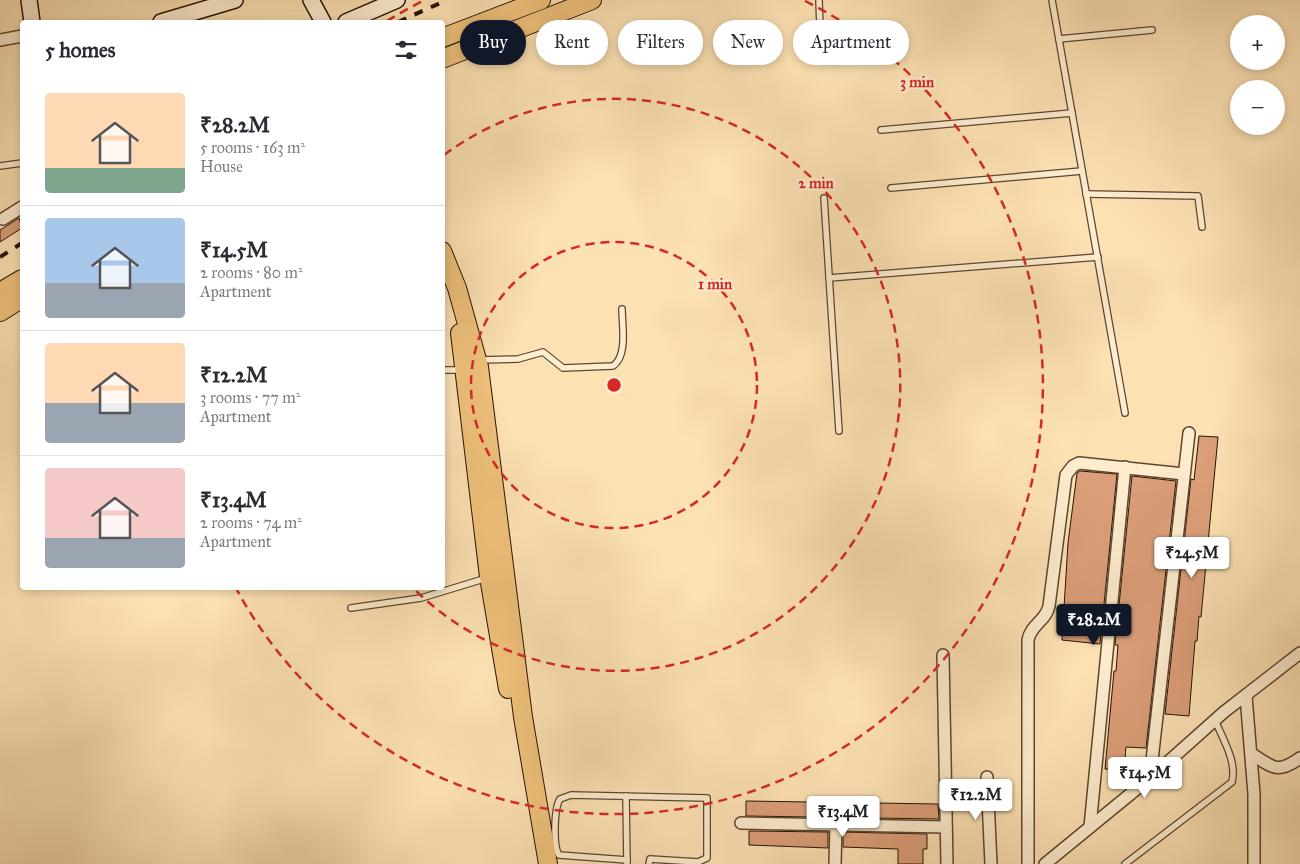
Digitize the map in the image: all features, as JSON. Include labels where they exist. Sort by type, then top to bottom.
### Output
[{"type":"highway","points":[[0,293],[20,281]]},
{"type":"highway","points":[[0,310],[20,298]]},
{"type":"main road","points":[[29,0],[32,20]]},
{"type":"main road","points":[[311,0],[322,20]]},
{"type":"main road","points":[[351,20],[397,0]]},
{"type":"main road","points":[[445,37],[541,0]]},
{"type":"main road","points":[[445,58],[592,0]]},
{"type":"main road","points":[[167,20],[227,1]]},
{"type":"main road","points":[[445,258],[457,288],[489,577],[538,864]]},
{"type":"main road","points":[[445,289],[460,333],[466,366],[548,864]]},
{"type":"street","points":[[0,40],[20,36]]},
{"type":"street","points":[[3,219],[20,208]]},
{"type":"street","points":[[1150,778],[1189,433]]},
{"type":"street","points":[[1028,864],[1028,640],[1032,628],[1044,619],[1049,606],[1066,475],[1073,466],[1079,463],[1184,474]]},
{"type":"street","points":[[1090,827],[1125,467]]},
{"type":"street","points":[[1045,864],[1150,778],[1224,712],[1300,653]]},
{"type":"street","points":[[943,655],[947,864]]},
{"type":"street","points":[[1243,698],[1252,754],[1254,864]]},
{"type":"street","points":[[1252,754],[1277,769],[1283,768],[1300,758]]},
{"type":"street","points":[[987,777],[991,864]]},
{"type":"street","points":[[741,823],[946,828]]},
{"type":"street","points":[[836,825],[836,864]]},
{"type":"lane","points":[[819,0],[820,20]]},
{"type":"lane","points":[[1052,0],[1125,413]]},
{"type":"lane","points":[[1059,38],[1152,30]]},
{"type":"lane","points":[[881,130],[1072,113]]},
{"type":"lane","points":[[0,166],[20,163]]},
{"type":"lane","points":[[891,188],[1082,171]]},
{"type":"lane","points":[[1086,194],[1198,196],[1202,227]]},
{"type":"lane","points":[[824,198],[839,431]]},
{"type":"lane","points":[[829,278],[1098,257]]},
{"type":"lane","points":[[445,370],[518,359],[543,352],[564,368],[613,366],[621,358],[622,309]]},
{"type":"lane","points":[[351,608],[421,598],[489,577]]},
{"type":"lane","points":[[1125,864],[1232,782],[1234,768],[1232,760],[1215,720]]},
{"type":"lane","points":[[626,796],[627,862],[559,855],[556,846],[556,810],[560,799],[571,795],[699,796],[707,798],[709,802],[707,858],[698,862],[650,859],[649,864]]},
{"type":"building","points":[[19,218],[20,229],[0,242],[0,230]]},
{"type":"building","points":[[1199,436],[1218,437],[1201,617],[1199,616],[1197,641],[1195,641],[1189,716],[1165,714],[1191,479],[1194,480]]},
{"type":"building","points":[[1080,471],[1117,474],[1100,644],[1062,640],[1068,543],[1077,473]]},
{"type":"building","points":[[1132,476],[1176,481],[1146,748],[1126,747],[1124,770],[1105,769],[1114,671],[1116,671],[1118,645],[1115,645]]},
{"type":"building","points":[[746,801],[938,804],[939,819],[746,816]]},
{"type":"building","points":[[749,831],[828,832],[828,848],[749,845]]},
{"type":"building","points":[[843,832],[927,834],[927,849],[923,849],[923,864],[898,864],[898,849],[843,847]]},
{"type":"railway","points":[[402,20],[447,0]]},
{"type":"railway","points":[[0,257],[20,244]]}]
